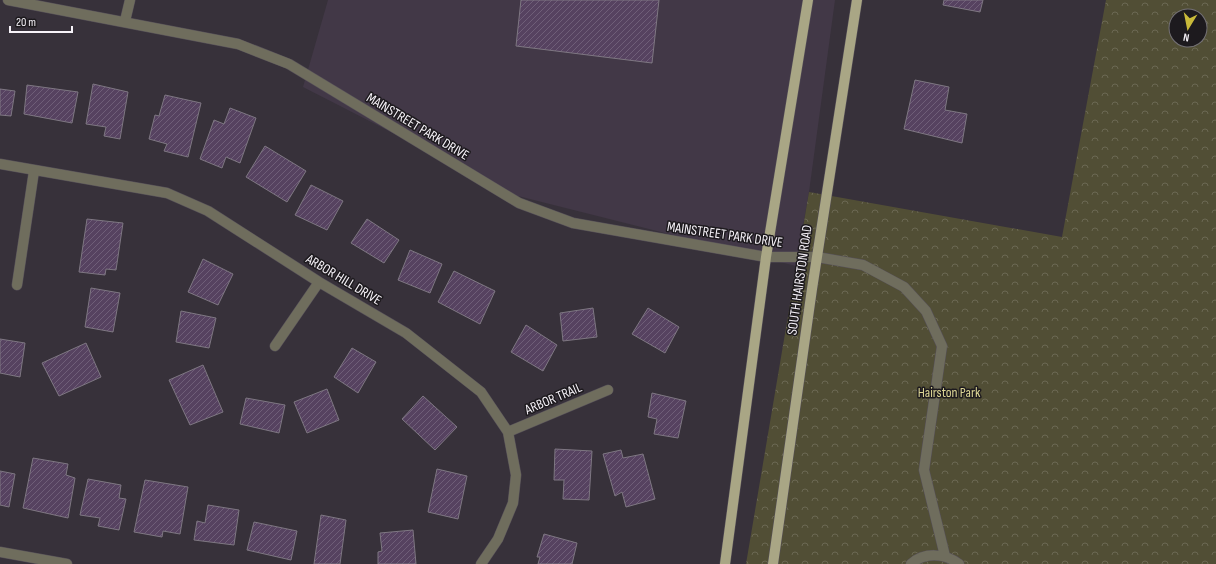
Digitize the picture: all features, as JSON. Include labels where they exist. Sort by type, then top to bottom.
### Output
[{"type":"main road","points":[[725,564],[766,257],[808,0]]},
{"type":"main road","name":"SOUTH HAIRSTON ROAD","points":[[773,564],[817,257],[857,0]]},
{"type":"street","name":"MAINSTREET PARK DRIVE","points":[[8,0],[125,21],[238,44],[289,64],[519,203],[573,223],[766,257],[817,257],[863,265],[904,287],[926,311],[942,346],[924,470],[945,556]]},
{"type":"street","points":[[125,21],[130,0]]},
{"type":"street","name":"ARBOR HILL DRIVE","points":[[0,164],[167,193],[208,211],[319,282],[406,333],[481,392],[508,432],[516,475],[513,503],[498,539],[482,564]]},
{"type":"street","points":[[17,285],[34,171]]},
{"type":"street","points":[[275,346],[319,282]]},
{"type":"street","name":"ARBOR TRAIL","points":[[508,432],[608,390]]},
{"type":"street","points":[[0,552],[67,564]]},
{"type":"street","points":[[911,564],[923,557],[934,555],[945,556],[959,564]]},
{"type":"shaded area","points":[[328,0],[835,0],[809,192],[796,266],[514,195],[303,87]]},
{"type":"green space","name":"Hairston Park","points":[[1106,0],[1216,0],[1216,564],[746,564],[809,192],[1062,237]]},
{"type":"building","points":[[521,0],[659,0],[652,63],[516,46]]},
{"type":"building","points":[[944,0],[983,0],[980,12],[943,5]]},
{"type":"building","points":[[915,80],[949,87],[945,110],[967,114],[962,143],[904,129]]},
{"type":"building","points":[[93,84],[128,92],[120,139],[104,136],[106,127],[86,124]]},
{"type":"building","points":[[27,85],[78,92],[72,123],[24,114]]},
{"type":"building","points":[[0,89],[15,91],[11,116],[0,115]]},
{"type":"building","points":[[165,95],[201,103],[188,157],[164,151],[167,144],[149,139],[155,115],[159,116]]},
{"type":"building","points":[[230,108],[256,118],[240,163],[226,157],[222,168],[200,159],[214,120],[224,124]]},
{"type":"building","points":[[265,146],[306,171],[287,202],[246,177]]},
{"type":"building","points":[[311,185],[343,201],[327,230],[295,215]]},
{"type":"building","points":[[87,219],[123,223],[116,270],[106,269],[105,275],[79,272]]},
{"type":"building","points":[[367,219],[399,240],[384,263],[351,243]]},
{"type":"building","points":[[410,250],[442,264],[430,293],[398,280]]},
{"type":"building","points":[[203,259],[233,274],[218,305],[188,292]]},
{"type":"building","points":[[454,271],[495,291],[480,324],[438,302]]},
{"type":"building","points":[[91,288],[120,293],[113,332],[85,327]]},
{"type":"building","points":[[593,308],[597,337],[563,341],[560,313]]},
{"type":"building","points":[[648,308],[679,327],[665,353],[632,334]]},
{"type":"building","points":[[181,311],[216,318],[209,348],[176,342]]},
{"type":"building","points":[[526,325],[557,345],[543,371],[511,352]]},
{"type":"building","points":[[0,339],[25,343],[20,377],[0,373]]},
{"type":"building","points":[[86,343],[101,377],[59,396],[42,363]]},
{"type":"building","points":[[352,348],[376,362],[358,393],[334,377]]},
{"type":"building","points":[[203,365],[223,412],[190,425],[169,380]]},
{"type":"building","points":[[327,389],[339,420],[307,433],[294,402]]},
{"type":"building","points":[[652,393],[686,401],[678,438],[654,434],[657,419],[648,417]]},
{"type":"building","points":[[423,396],[457,427],[435,450],[402,419]]},
{"type":"building","points":[[246,398],[285,405],[279,433],[240,424]]},
{"type":"building","points":[[555,449],[592,451],[589,500],[563,499],[564,480],[554,480]]},
{"type":"building","points":[[621,450],[623,458],[643,454],[655,499],[626,507],[622,492],[615,496],[603,454]]},
{"type":"building","points":[[33,458],[68,464],[66,475],[75,478],[68,518],[23,508]]},
{"type":"building","points":[[437,469],[467,476],[458,519],[428,512]]},
{"type":"building","points":[[0,471],[15,474],[9,507],[0,505]]},
{"type":"building","points":[[88,479],[121,485],[119,498],[126,499],[119,530],[98,526],[100,518],[80,515]]},
{"type":"building","points":[[145,480],[188,487],[180,534],[163,531],[162,537],[134,532]]},
{"type":"building","points":[[208,505],[239,510],[234,545],[194,540],[197,521],[205,523]]},
{"type":"building","points":[[321,515],[346,520],[340,564],[314,564]]},
{"type":"building","points":[[254,522],[297,531],[291,560],[247,550]]},
{"type":"building","points":[[413,530],[416,564],[378,564],[378,552],[382,551],[380,533]]},
{"type":"building","points":[[544,534],[577,543],[572,564],[538,564],[540,557],[537,557]]}]
